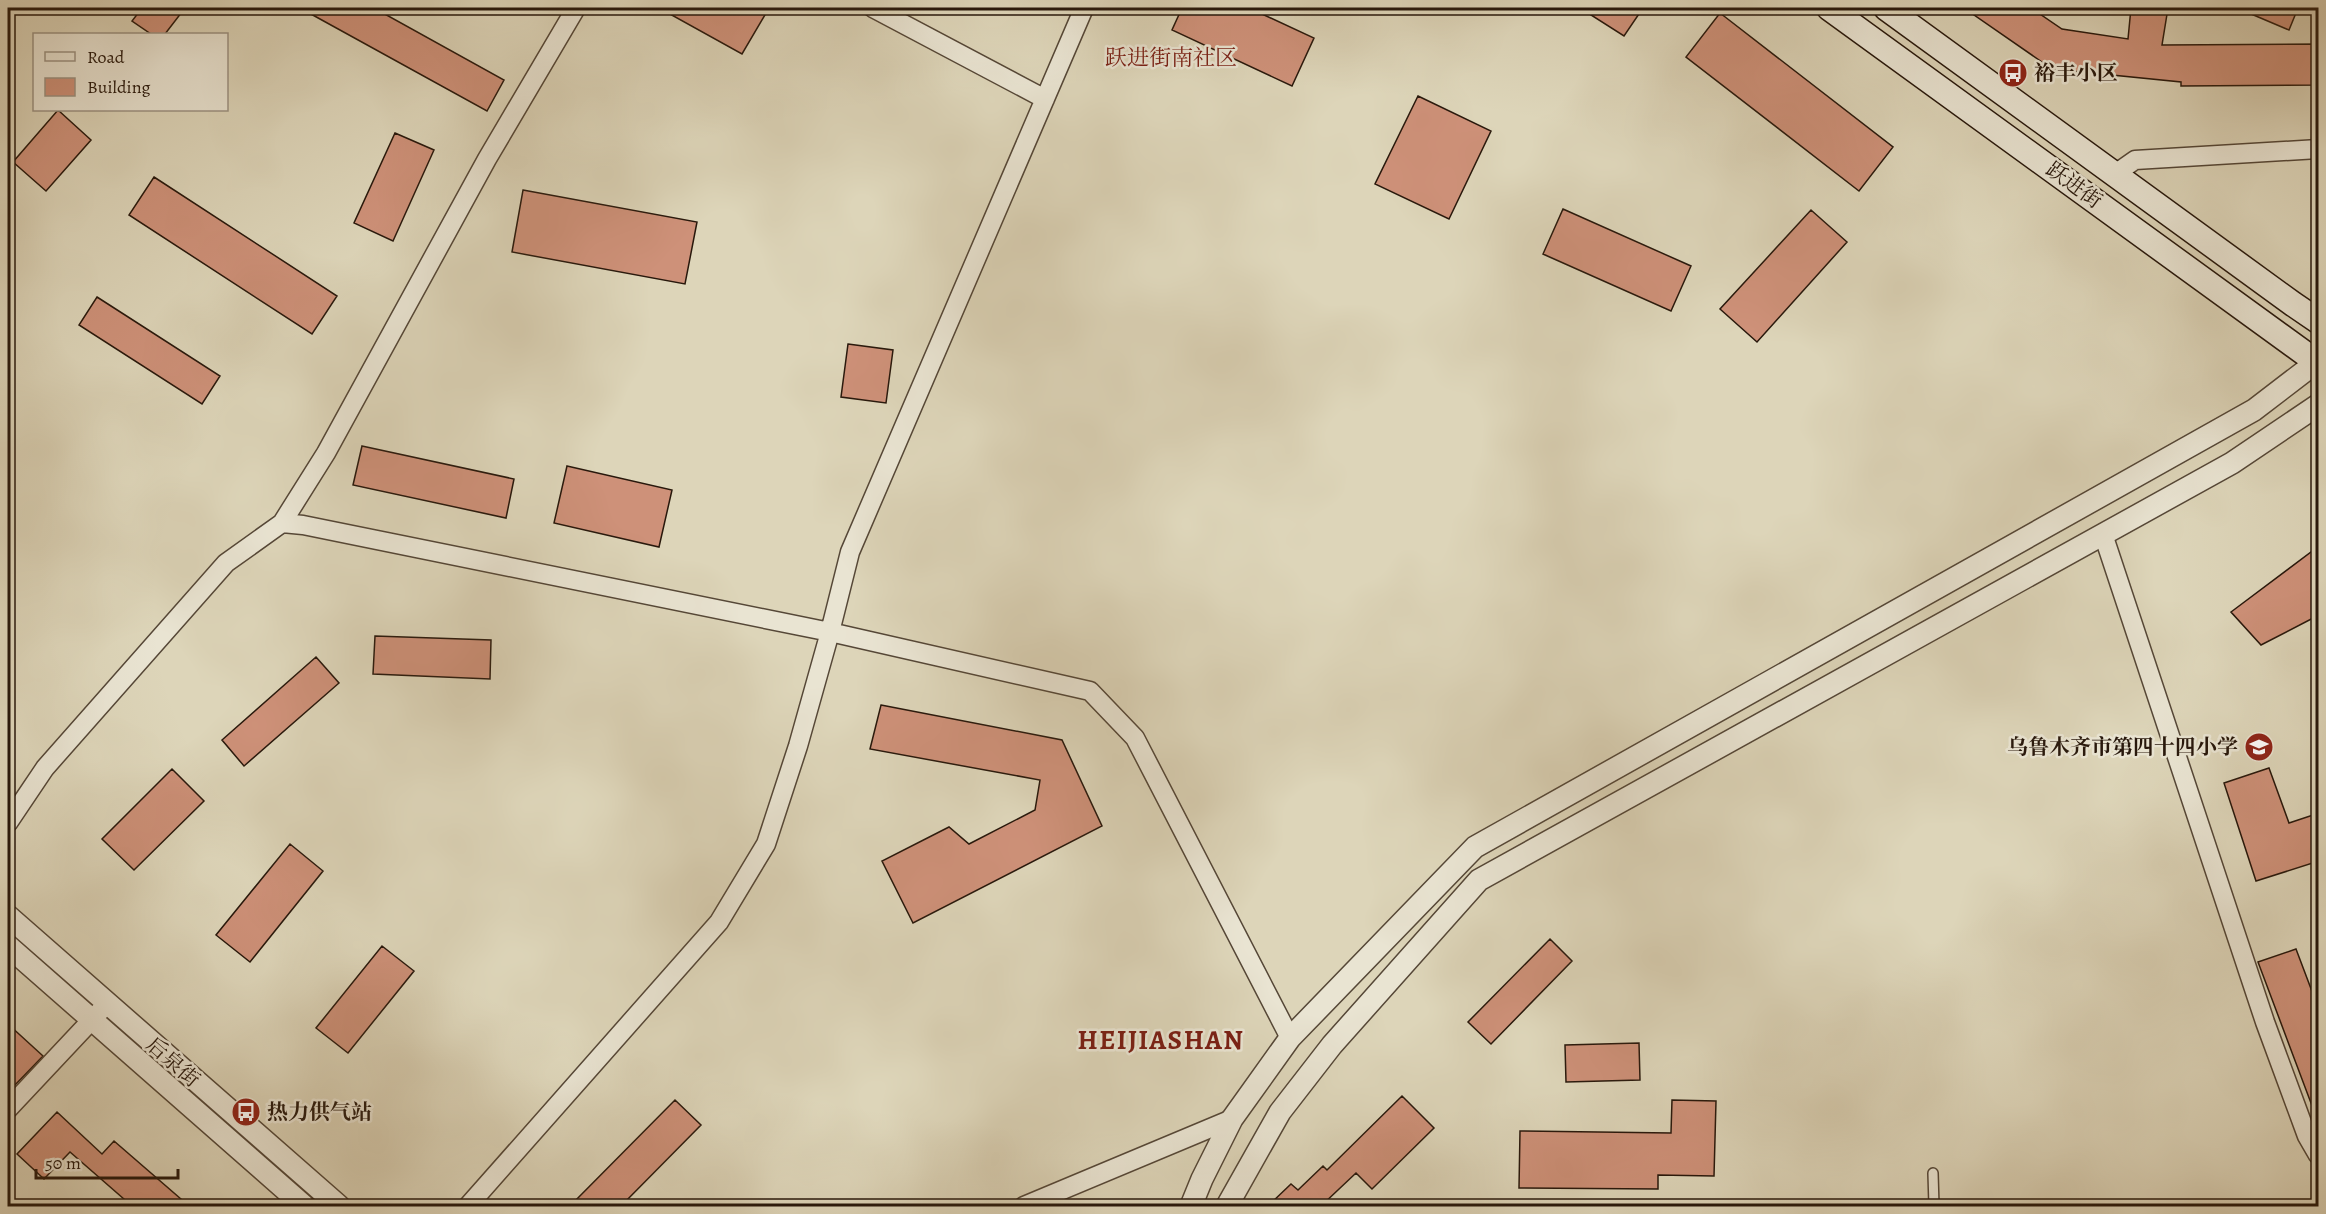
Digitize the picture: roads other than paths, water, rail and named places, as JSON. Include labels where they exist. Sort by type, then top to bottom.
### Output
[{"type":"main road","name":"跃进街","points":[[1829,8],[2318,362]]},
{"type":"main road","name":"跃进街","points":[[1886,8],[2319,321]]},
{"type":"street","points":[[8,823],[45,768],[226,563],[282,523],[326,453],[487,159],[576,8]]},
{"type":"street","points":[[873,8],[1045,99]]},
{"type":"street","points":[[468,1206],[719,922],[766,844],[798,746],[850,552],[1084,8]]},
{"type":"street","points":[[2115,174],[2135,160],[2319,149]]},
{"type":"street","points":[[1191,1206],[1232,1119],[1290,1038],[1475,847],[2254,410],[2318,362]]},
{"type":"street","points":[[1227,1206],[1280,1112],[1332,1045],[1479,880],[2232,463],[2319,405]]},
{"type":"street","points":[[282,523],[303,525],[830,632],[1090,691],[1135,738],[1290,1038]]},
{"type":"street","points":[[2103,534],[2265,1022],[2307,1136],[2319,1155]]},
{"type":"street","name":"后泉街","points":[[8,916],[99,1012],[304,1206]]},
{"type":"street","name":"后泉街","points":[[8,946],[99,1012],[339,1206]]},
{"type":"street","points":[[8,1109],[99,1012]]},
{"type":"street","points":[[1024,1206],[1232,1119]]},
{"type":"lane","points":[[1933,1173],[1934,1206]]},
{"type":"place","name":"裕丰小区","points":[[2013,73]]},
{"type":"place","name":"乌鲁木齐市第四十四小学","points":[[2259,747]]},
{"type":"place","name":"热力供气站","points":[[246,1112]]},
{"type":"district","name":"跃进街南社区","points":[[1171,57]]},
{"type":"district","name":"HEIJIASHAN","points":[[1161,1040]]}]
